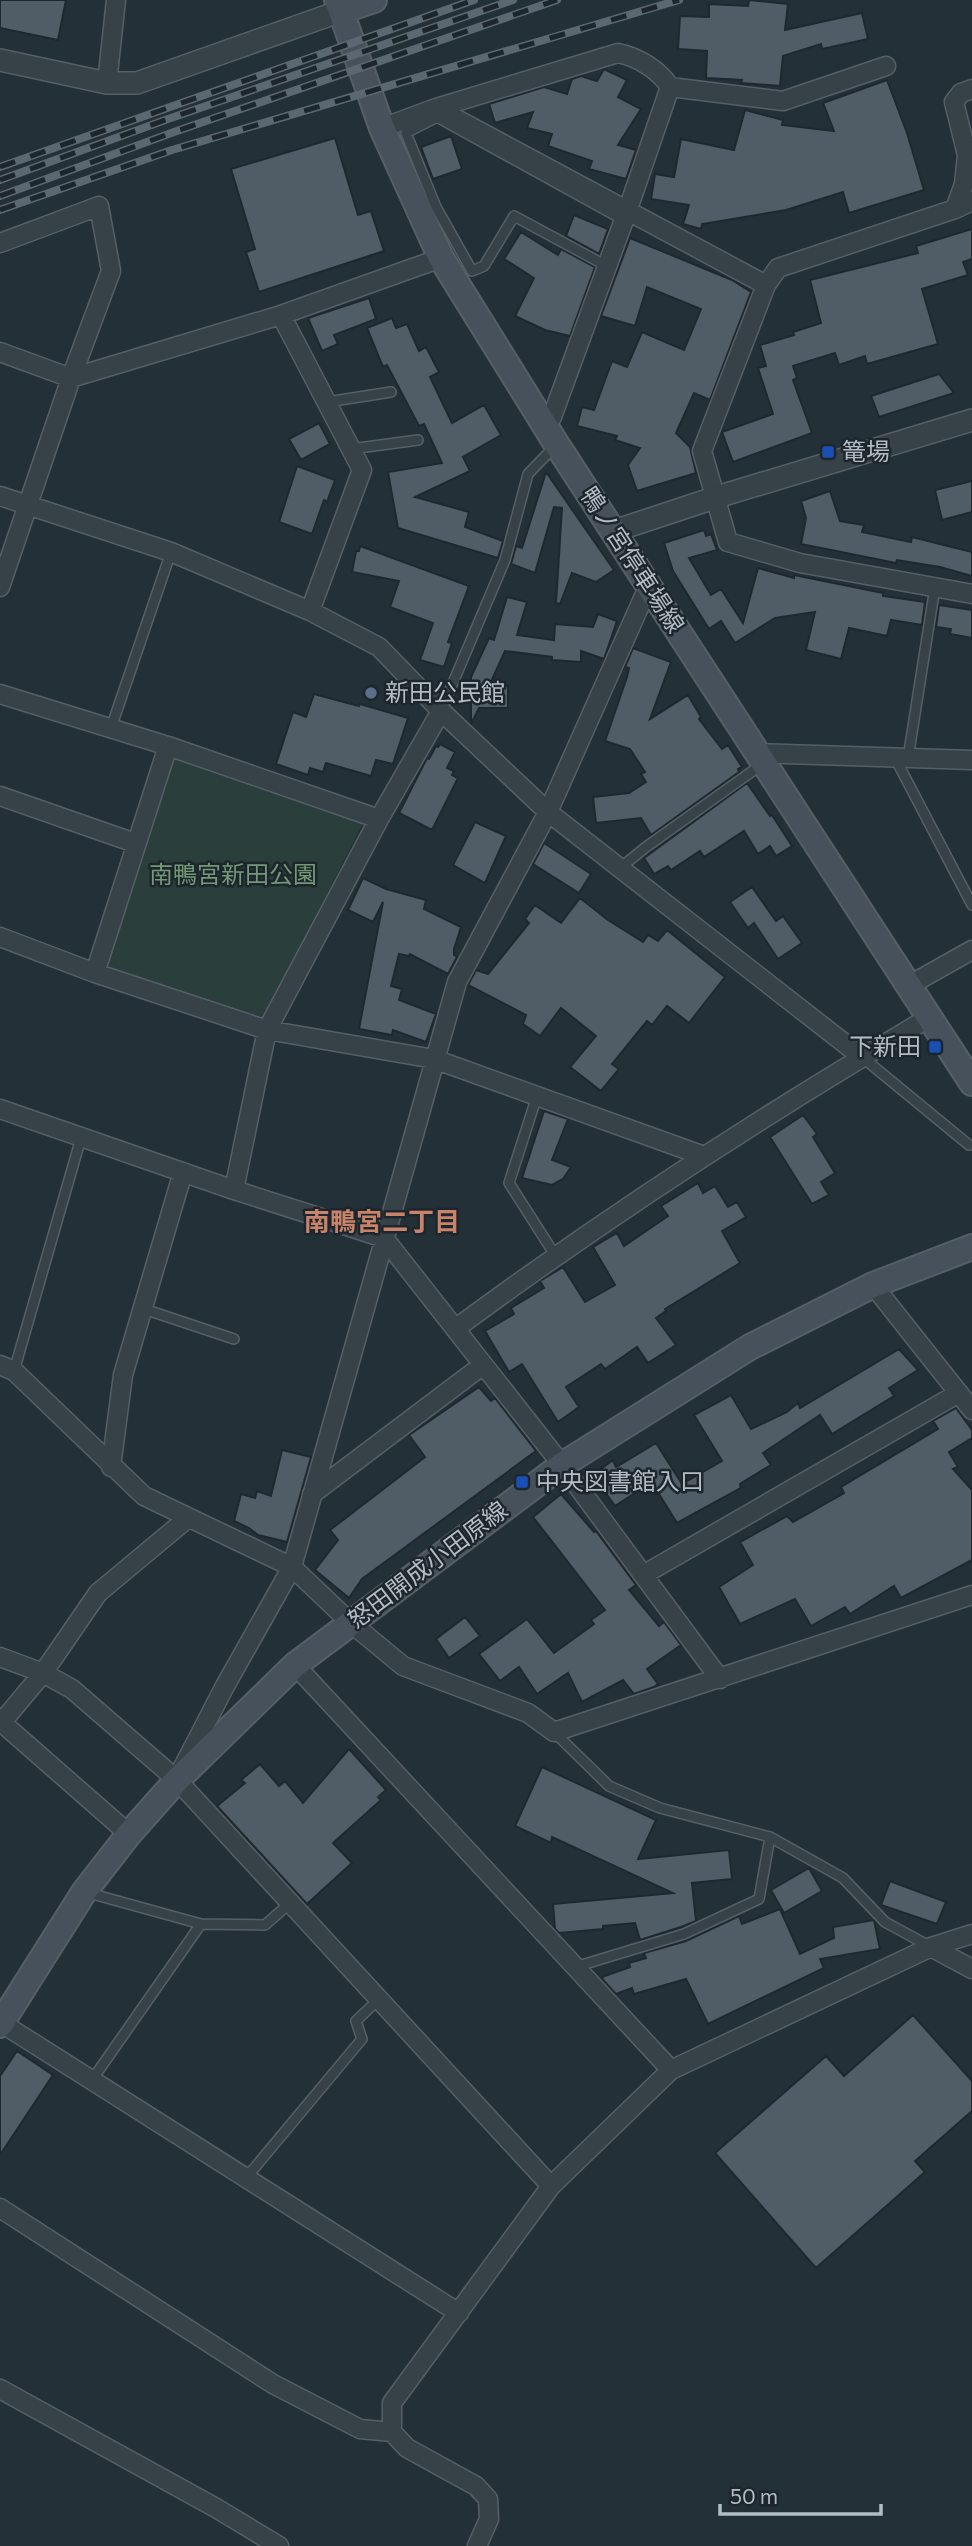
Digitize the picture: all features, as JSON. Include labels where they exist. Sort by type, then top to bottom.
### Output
[{"type":"main road","points":[[339,6],[374,0]]},
{"type":"main road","name":"鴨ノ宮停車場線","points":[[339,6],[382,128],[441,258],[556,445],[972,1083]]},
{"type":"main road","name":"怒田開成小田原線","points":[[0,2023],[84,1892],[129,1834],[177,1780],[295,1665],[562,1465],[750,1347],[873,1285],[972,1247]]},
{"type":"street","points":[[107,83],[116,0]]},
{"type":"street","points":[[0,60],[107,83],[137,83],[339,6]]},
{"type":"street","points":[[382,128],[618,53],[629,55],[662,75],[670,87],[783,101],[886,66]]},
{"type":"street","points":[[542,420],[552,417],[670,87]]},
{"type":"street","points":[[955,209],[970,157],[954,102],[961,93],[972,89]]},
{"type":"street","points":[[437,112],[766,285]]},
{"type":"street","points":[[972,201],[778,268],[766,285],[702,451],[728,542],[800,563],[972,594]]},
{"type":"street","points":[[0,243],[99,205],[111,271],[71,378],[0,587]]},
{"type":"street","points":[[0,352],[71,378],[281,315],[441,258]]},
{"type":"street","points":[[281,315],[362,470],[310,611]]},
{"type":"street","points":[[614,531],[972,420]]},
{"type":"street","points":[[0,496],[171,552],[310,611],[379,647],[441,711],[548,812],[862,1057]]},
{"type":"street","points":[[177,1780],[225,1686],[292,1567],[457,982],[548,812],[649,585]]},
{"type":"street","points":[[0,694],[168,746],[379,818]]},
{"type":"street","points":[[234,1190],[267,1030],[379,818],[441,711]]},
{"type":"street","points":[[94,973],[168,746]]},
{"type":"street","points":[[761,758],[901,757],[972,760]]},
{"type":"street","points":[[0,796],[135,843]]},
{"type":"street","points":[[0,937],[94,973],[267,1030],[434,1059],[704,1156]]},
{"type":"street","points":[[908,986],[972,950]]},
{"type":"street","points":[[455,1329],[555,1255],[704,1156],[930,1017]]},
{"type":"street","points":[[0,1109],[234,1190],[384,1238],[562,1465],[720,1679]]},
{"type":"street","points":[[111,1467],[123,1376],[183,1172]]},
{"type":"street","points":[[873,1285],[972,1409]]},
{"type":"street","points":[[312,1494],[483,1365]]},
{"type":"street","points":[[7,1368],[144,1496],[292,1567],[351,1623],[403,1666],[528,1713],[554,1732],[972,1595]]},
{"type":"street","points":[[643,1576],[959,1393]]},
{"type":"street","points":[[129,1834],[1,1721],[43,1673],[99,1593],[188,1518]]},
{"type":"street","points":[[0,1657],[43,1673],[72,1689],[177,1780],[551,2186]]},
{"type":"street","points":[[295,1665],[671,2070]]},
{"type":"street","points":[[477,2546],[489,2519],[488,2499],[476,2486],[407,2448],[393,2432],[392,2403],[551,2186],[671,2070],[931,1947],[972,1934]]},
{"type":"street","points":[[931,1947],[972,1969]]},
{"type":"street","points":[[0,2023],[459,2313]]},
{"type":"street","points":[[0,2208],[273,2384],[360,2429],[393,2432]]},
{"type":"street","points":[[0,2389],[216,2508],[279,2546]]},
{"type":"lane","points":[[437,112],[621,218],[603,264],[513,216],[484,266],[472,271],[436,207],[406,133],[437,112]]},
{"type":"lane","points":[[327,402],[391,392]]},
{"type":"lane","points":[[351,449],[418,440]]},
{"type":"lane","points":[[441,711],[505,561],[528,474],[556,445]]},
{"type":"lane","points":[[111,728],[171,552]]},
{"type":"lane","points":[[935,587],[901,757],[972,905]]},
{"type":"lane","points":[[618,869],[761,758]]},
{"type":"lane","points":[[862,1057],[969,1145]]},
{"type":"lane","points":[[537,1096],[509,1183],[555,1255]]},
{"type":"lane","points":[[7,1368],[81,1138]]},
{"type":"lane","points":[[144,1309],[234,1339]]},
{"type":"lane","points":[[554,1732],[609,1786],[660,1808],[770,1837],[843,1878],[885,1922],[931,1947]]},
{"type":"lane","points":[[575,1967],[684,1934],[759,1899],[770,1837]]},
{"type":"lane","points":[[84,1892],[201,1923],[265,1925],[290,1903]]},
{"type":"lane","points":[[92,2080],[201,1923]]},
{"type":"lane","points":[[246,2178],[362,2039],[356,2021],[379,1999]]},
{"type":"green space","name":"南鴨宮新田公園","points":[[175,757],[363,823],[263,1019],[105,966]]},
{"type":"building","points":[[0,0],[66,0],[58,40],[0,28]]},
{"type":"building","points":[[749,0],[788,4],[785,30],[862,13],[868,39],[822,49],[821,44],[783,56],[780,86],[706,78],[707,51],[678,49],[680,16],[709,17],[709,4],[748,6]]},
{"type":"building","points":[[604,69],[627,80],[618,97],[641,109],[618,145],[636,150],[626,179],[589,169],[592,161],[548,146],[552,134],[527,128],[533,112],[495,123],[489,104],[544,87],[567,94],[572,79],[581,76],[597,81]]},
{"type":"building","points":[[887,80],[924,190],[849,213],[843,192],[786,210],[702,224],[701,229],[683,224],[689,205],[651,199],[655,174],[674,177],[681,139],[734,150],[745,110],[783,120],[782,125],[834,131],[823,103]]},
{"type":"building","points":[[451,136],[462,169],[433,179],[421,147]]},
{"type":"building","points":[[335,138],[358,215],[371,211],[384,251],[259,292],[246,252],[255,249],[231,169]]},
{"type":"building","points":[[574,215],[608,229],[599,254],[566,236]]},
{"type":"building","points":[[972,229],[972,259],[963,262],[968,275],[922,289],[938,344],[867,364],[865,356],[839,365],[835,353],[793,366],[797,378],[793,380],[812,433],[733,462],[722,432],[773,414],[758,368],[766,366],[760,345],[794,335],[793,332],[821,323],[810,280],[918,253],[916,246]]},
{"type":"building","points":[[521,232],[558,255],[561,249],[595,267],[570,336],[545,330],[515,316],[534,278],[504,259]]},
{"type":"building","points":[[630,238],[732,280],[751,292],[710,400],[694,393],[676,433],[690,447],[696,473],[637,491],[628,465],[640,448],[615,440],[617,436],[577,426],[582,407],[594,410],[612,361],[627,367],[642,332],[684,350],[701,309],[647,287],[635,326],[601,316]]},
{"type":"building","points":[[369,298],[376,319],[334,335],[338,344],[322,351],[308,318]]},
{"type":"building","points":[[392,318],[396,328],[407,324],[419,351],[426,347],[439,372],[430,377],[452,423],[484,405],[501,435],[463,457],[470,471],[415,497],[469,512],[465,527],[503,541],[498,558],[398,528],[388,472],[442,463],[424,424],[419,426],[387,365],[383,367],[367,328]]},
{"type":"building","points":[[939,374],[954,393],[879,417],[871,396]]},
{"type":"building","points":[[319,423],[330,444],[301,460],[289,439]]},
{"type":"building","points":[[297,466],[335,480],[327,502],[324,500],[312,534],[279,522]]},
{"type":"building","points":[[546,472],[614,570],[596,582],[572,573],[560,604],[556,603],[562,508],[554,507],[535,573],[511,564],[516,546],[522,548]]},
{"type":"building","points":[[972,481],[972,512],[942,520],[935,490]]},
{"type":"building","points":[[830,491],[840,521],[864,525],[862,532],[911,542],[912,537],[972,552],[972,576],[940,567],[897,560],[896,563],[801,544],[806,518],[801,501]]},
{"type":"building","points":[[704,530],[706,536],[711,534],[717,550],[689,558],[711,595],[721,589],[743,623],[758,568],[794,578],[794,575],[883,593],[883,596],[925,602],[922,625],[891,620],[887,636],[849,628],[841,659],[806,650],[815,612],[775,618],[735,643],[721,621],[709,629],[673,571],[664,543]]},
{"type":"building","points":[[360,546],[469,586],[448,642],[452,643],[444,667],[420,660],[433,623],[390,607],[399,581],[352,572],[356,551],[359,551]]},
{"type":"building","points":[[507,597],[527,602],[517,635],[554,640],[555,624],[593,627],[598,614],[617,621],[604,659],[581,651],[581,662],[552,660],[552,657],[505,651],[489,686],[508,686],[508,708],[479,708],[471,724],[471,677],[489,638],[494,640]]},
{"type":"building","points":[[939,605],[972,610],[972,638],[950,634],[951,629],[936,627]]},
{"type":"building","points":[[633,648],[671,662],[650,719],[688,695],[701,717],[699,719],[722,749],[728,745],[742,767],[738,769],[739,772],[651,835],[641,818],[596,823],[593,797],[629,793],[646,782],[641,774],[645,772],[630,749],[605,741],[627,677],[629,668],[625,667]]},
{"type":"building","points":[[314,694],[408,718],[393,764],[376,760],[371,776],[326,763],[323,772],[310,768],[308,775],[276,764],[293,712],[306,717]]},
{"type":"building","points":[[440,744],[455,752],[447,768],[454,771],[452,775],[458,778],[432,830],[399,813],[427,758],[429,759]]},
{"type":"building","points":[[747,783],[792,846],[776,856],[770,846],[758,854],[744,831],[704,857],[700,851],[671,870],[668,866],[654,874],[644,858]]},
{"type":"building","points":[[475,822],[506,836],[485,883],[453,865]]},
{"type":"building","points":[[544,843],[591,874],[579,893],[533,864]]},
{"type":"building","points":[[363,878],[386,889],[426,900],[424,909],[461,927],[454,949],[454,955],[457,957],[448,974],[410,954],[399,954],[391,986],[402,989],[399,1000],[436,1014],[426,1042],[393,1030],[392,1035],[359,1029],[383,902],[373,922],[348,910]]},
{"type":"building","points":[[752,887],[776,921],[783,916],[802,943],[778,959],[754,923],[748,928],[730,902]]},
{"type":"building","points":[[580,898],[643,942],[648,935],[658,941],[667,930],[725,977],[689,1023],[667,1006],[652,1025],[647,1021],[612,1064],[619,1069],[601,1091],[570,1067],[596,1036],[561,1008],[540,1036],[523,1024],[526,1015],[468,985],[476,970],[488,974],[529,923],[525,919],[535,905],[561,923]]},
{"type":"building","points":[[544,1111],[568,1119],[552,1160],[571,1167],[563,1179],[552,1185],[522,1178]]},
{"type":"building","points":[[803,1115],[817,1134],[813,1137],[835,1173],[821,1182],[829,1195],[812,1204],[770,1137]]},
{"type":"building","points":[[698,1183],[703,1193],[715,1186],[728,1207],[737,1202],[746,1217],[722,1231],[740,1263],[665,1309],[666,1311],[656,1318],[676,1345],[648,1363],[637,1347],[605,1369],[601,1364],[566,1387],[579,1407],[558,1422],[522,1364],[509,1372],[485,1331],[514,1314],[511,1308],[544,1288],[540,1281],[563,1267],[585,1302],[615,1285],[593,1247],[617,1233],[624,1246],[668,1216],[661,1206]]},
{"type":"building","points":[[899,1349],[918,1370],[889,1388],[894,1396],[832,1434],[820,1415],[763,1453],[771,1465],[740,1484],[741,1488],[677,1523],[654,1486],[651,1488],[649,1484],[615,1506],[593,1475],[613,1460],[616,1467],[656,1443],[682,1484],[722,1461],[694,1415],[731,1395],[751,1429],[787,1412],[798,1403],[800,1408]]},
{"type":"building","points":[[479,1387],[491,1401],[495,1398],[536,1451],[362,1579],[349,1598],[315,1570],[338,1540],[330,1530],[425,1457],[409,1435]]},
{"type":"building","points":[[956,1408],[972,1430],[972,1438],[949,1452],[958,1467],[953,1469],[972,1490],[972,1560],[901,1598],[894,1586],[850,1614],[845,1607],[811,1626],[795,1599],[740,1624],[719,1587],[753,1565],[740,1542],[787,1516],[793,1522],[844,1493],[841,1487],[938,1429],[933,1421]]},
{"type":"building","points":[[282,1450],[311,1457],[287,1542],[258,1535],[234,1521],[241,1494],[255,1498],[257,1491],[271,1496]]},
{"type":"building","points":[[561,1494],[594,1532],[596,1531],[636,1585],[629,1590],[659,1626],[664,1622],[681,1645],[647,1669],[658,1684],[654,1687],[634,1694],[623,1680],[582,1702],[568,1673],[537,1694],[519,1667],[500,1681],[479,1654],[527,1619],[554,1653],[594,1624],[591,1620],[605,1610],[533,1517]]},
{"type":"building","points":[[465,1617],[480,1636],[449,1658],[436,1639]]},
{"type":"building","points":[[349,1749],[386,1790],[378,1797],[381,1800],[333,1843],[352,1863],[307,1904],[217,1806],[245,1783],[241,1780],[260,1764],[279,1786],[285,1781],[303,1803]]},
{"type":"building","points":[[542,1767],[656,1820],[638,1859],[729,1850],[732,1879],[692,1883],[696,1921],[640,1940],[635,1923],[559,1933],[555,1929],[553,1904],[673,1893],[552,1837],[551,1843],[515,1826]]},
{"type":"building","points":[[809,1868],[822,1891],[784,1913],[771,1890]]},
{"type":"building","points":[[890,1881],[946,1902],[937,1924],[881,1905]]},
{"type":"building","points":[[780,1909],[800,1954],[834,1938],[833,1927],[874,1920],[880,1949],[820,1959],[824,1968],[708,2024],[686,1979],[634,1994],[632,1988],[616,1994],[603,1980],[602,1977],[630,1967],[629,1963],[646,1958],[644,1953],[686,1941],[739,1916],[742,1924]]},
{"type":"building","points":[[913,2015],[972,2081],[972,2111],[915,2161],[925,2172],[816,2268],[715,2153],[826,2056],[844,2076]]},
{"type":"building","points":[[17,2051],[53,2075],[0,2155],[0,2076]]},
{"type":"railway","points":[[0,167],[474,0]]},
{"type":"railway","points":[[0,180],[513,0]]},
{"type":"railway","points":[[0,196],[174,132],[557,0]]},
{"type":"railway","points":[[0,210],[172,150],[679,0]]},
{"type":"place","name":"篭場","points":[[828,452]]},
{"type":"place","name":"新田公民館","points":[[371,693]]},
{"type":"place","name":"下新田","points":[[935,1047]]},
{"type":"place","name":"中央図書館入口","points":[[522,1482]]},
{"type":"district","name":"南鴨宮二丁目","points":[[382,1222]]}]
